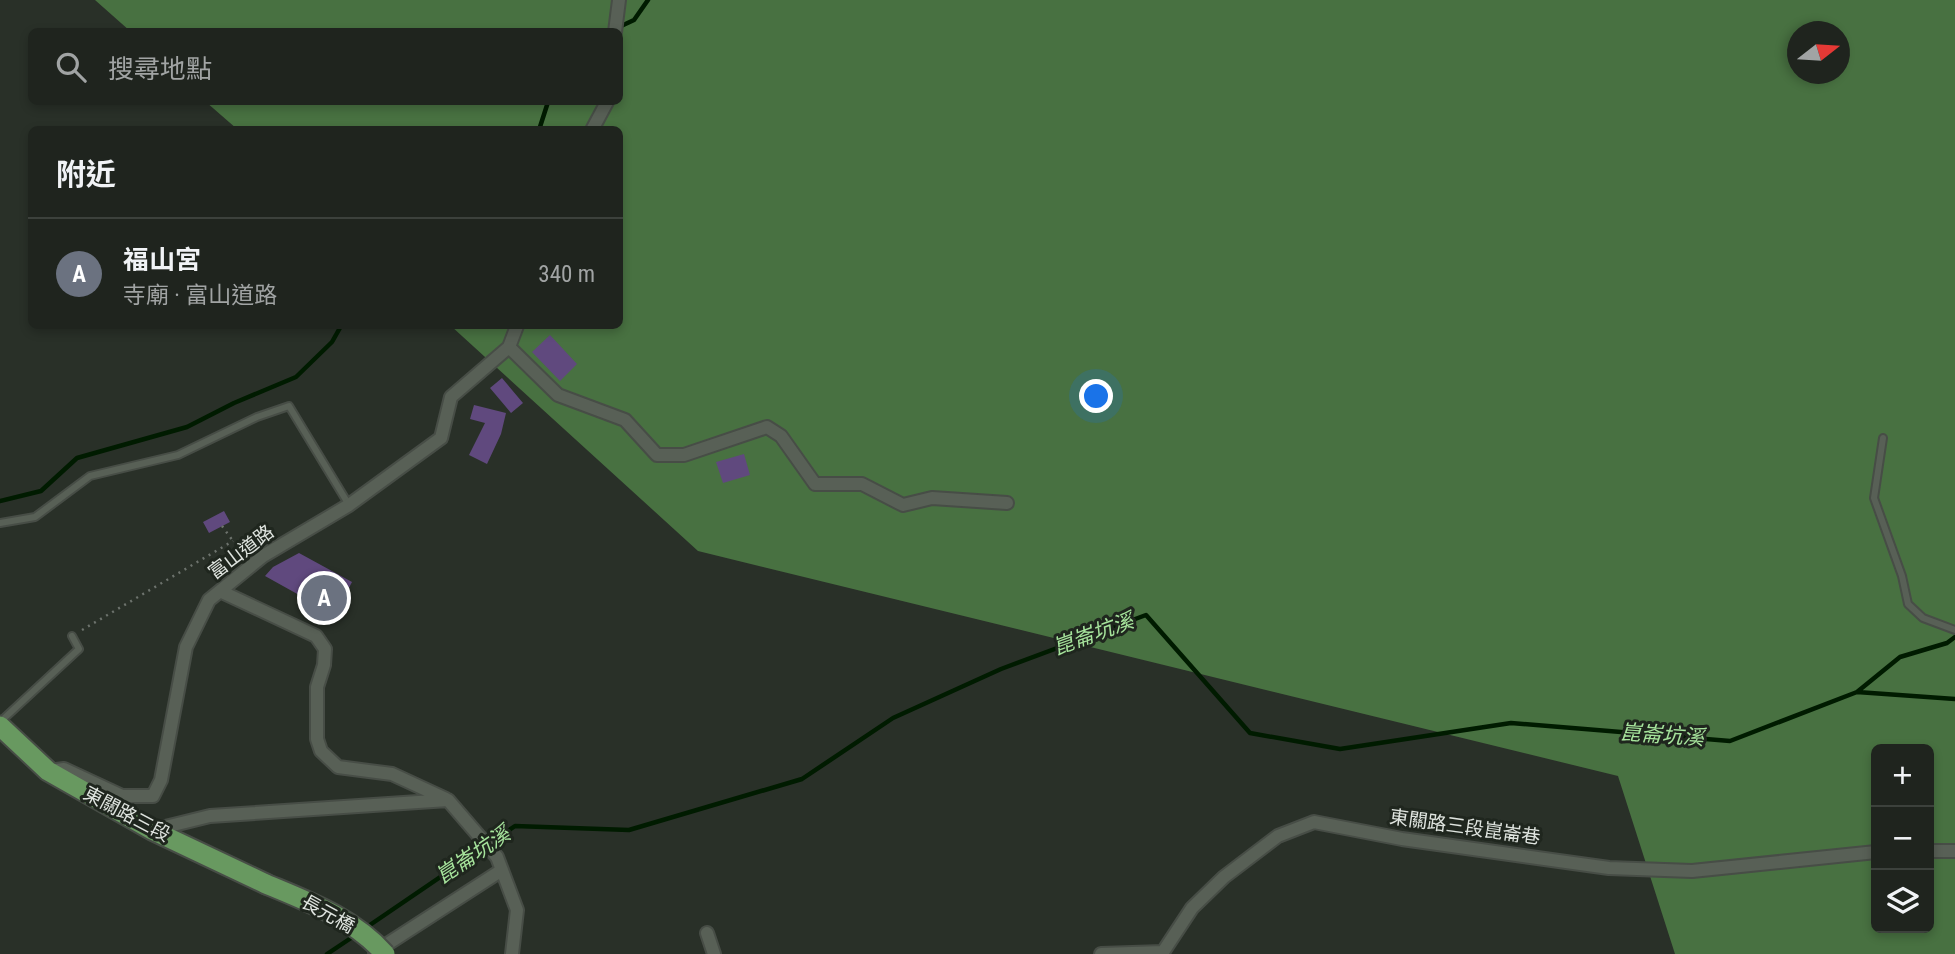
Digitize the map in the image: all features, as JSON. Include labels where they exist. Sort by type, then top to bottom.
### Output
[{"type":"main road","name":"東關路三段","points":[[0,724],[48,771],[152,830],[266,884]]},
{"type":"main road","name":"長元橋","points":[[266,884],[334,913],[372,940],[385,954]]},
{"type":"street","points":[[615,28],[619,0]]},
{"type":"street","points":[[594,126],[605,105]]},
{"type":"street","name":"富山道路","points":[[48,771],[64,769],[122,796],[153,796],[161,780],[186,647],[209,600],[222,592],[262,556],[349,505],[441,438],[451,397],[509,347],[516,329]]},
{"type":"street","points":[[509,347],[558,395],[625,420],[657,455],[684,455],[766,428],[780,436],[814,484],[862,484],[903,505],[932,498],[1007,503]]},
{"type":"street","points":[[222,592],[316,636],[325,649],[324,665],[317,687],[317,739],[321,751],[338,768],[392,774],[448,800],[497,857],[517,910],[512,954]]},
{"type":"street","points":[[152,830],[210,816],[448,800]]},
{"type":"street","name":"東關路三段崑崙巷","points":[[1101,954],[1163,953],[1192,908],[1224,877],[1278,836],[1314,822],[1402,839],[1609,868],[1692,870],[1871,852]]},
{"type":"street","points":[[1934,851],[1955,851]]},
{"type":"street","points":[[372,954],[502,870]]},
{"type":"street","points":[[707,933],[714,954]]},
{"type":"lane","points":[[0,523],[35,517],[90,476],[178,455],[257,417],[289,406],[349,505]]},
{"type":"lane","points":[[1883,438],[1874,498],[1902,576],[1908,604],[1923,618],[1955,630]]},
{"type":"lane","points":[[0,724],[79,649],[72,636]]},
{"type":"path","points":[[222,526],[233,541],[262,556]]},
{"type":"path","points":[[72,636],[233,541]]},
{"type":"green space","points":[[95,0],[1955,0],[1955,954],[1675,954],[1618,776],[698,551],[454,329],[623,329],[623,126],[234,126],[209,105],[623,105],[623,28],[127,28]]},
{"type":"building","points":[[550,335],[577,364],[560,381],[532,352]]},
{"type":"building","points":[[502,378],[523,403],[511,413],[490,388]]},
{"type":"building","points":[[474,405],[506,413],[501,434],[487,464],[469,455],[485,423],[470,419]]},
{"type":"building","points":[[744,454],[750,475],[723,483],[716,462]]},
{"type":"building","points":[[224,511],[230,522],[209,533],[203,522]]},
{"type":"building","points":[[299,553],[352,582],[335,615],[265,576],[273,567]]},
{"type":"waterway","points":[[619,27],[634,20],[648,0]]},
{"type":"waterway","points":[[540,126],[547,105]]},
{"type":"waterway","points":[[0,501],[41,491],[77,458],[187,427],[234,403],[296,377],[332,342],[339,329]]},
{"type":"waterway","name":"崑崙坑溪","points":[[364,929],[515,826],[629,830],[802,779],[893,718],[1001,669],[1146,615],[1250,733],[1340,749],[1511,723],[1730,741],[1857,692],[1955,699]]},
{"type":"waterway","points":[[1857,692],[1900,657],[1947,643],[1955,637]]},
{"type":"waterway","name":"崑崙坑溪","points":[[327,954],[354,936]]},
{"type":"place","name":"福山宮","points":[[324,598]]}]
